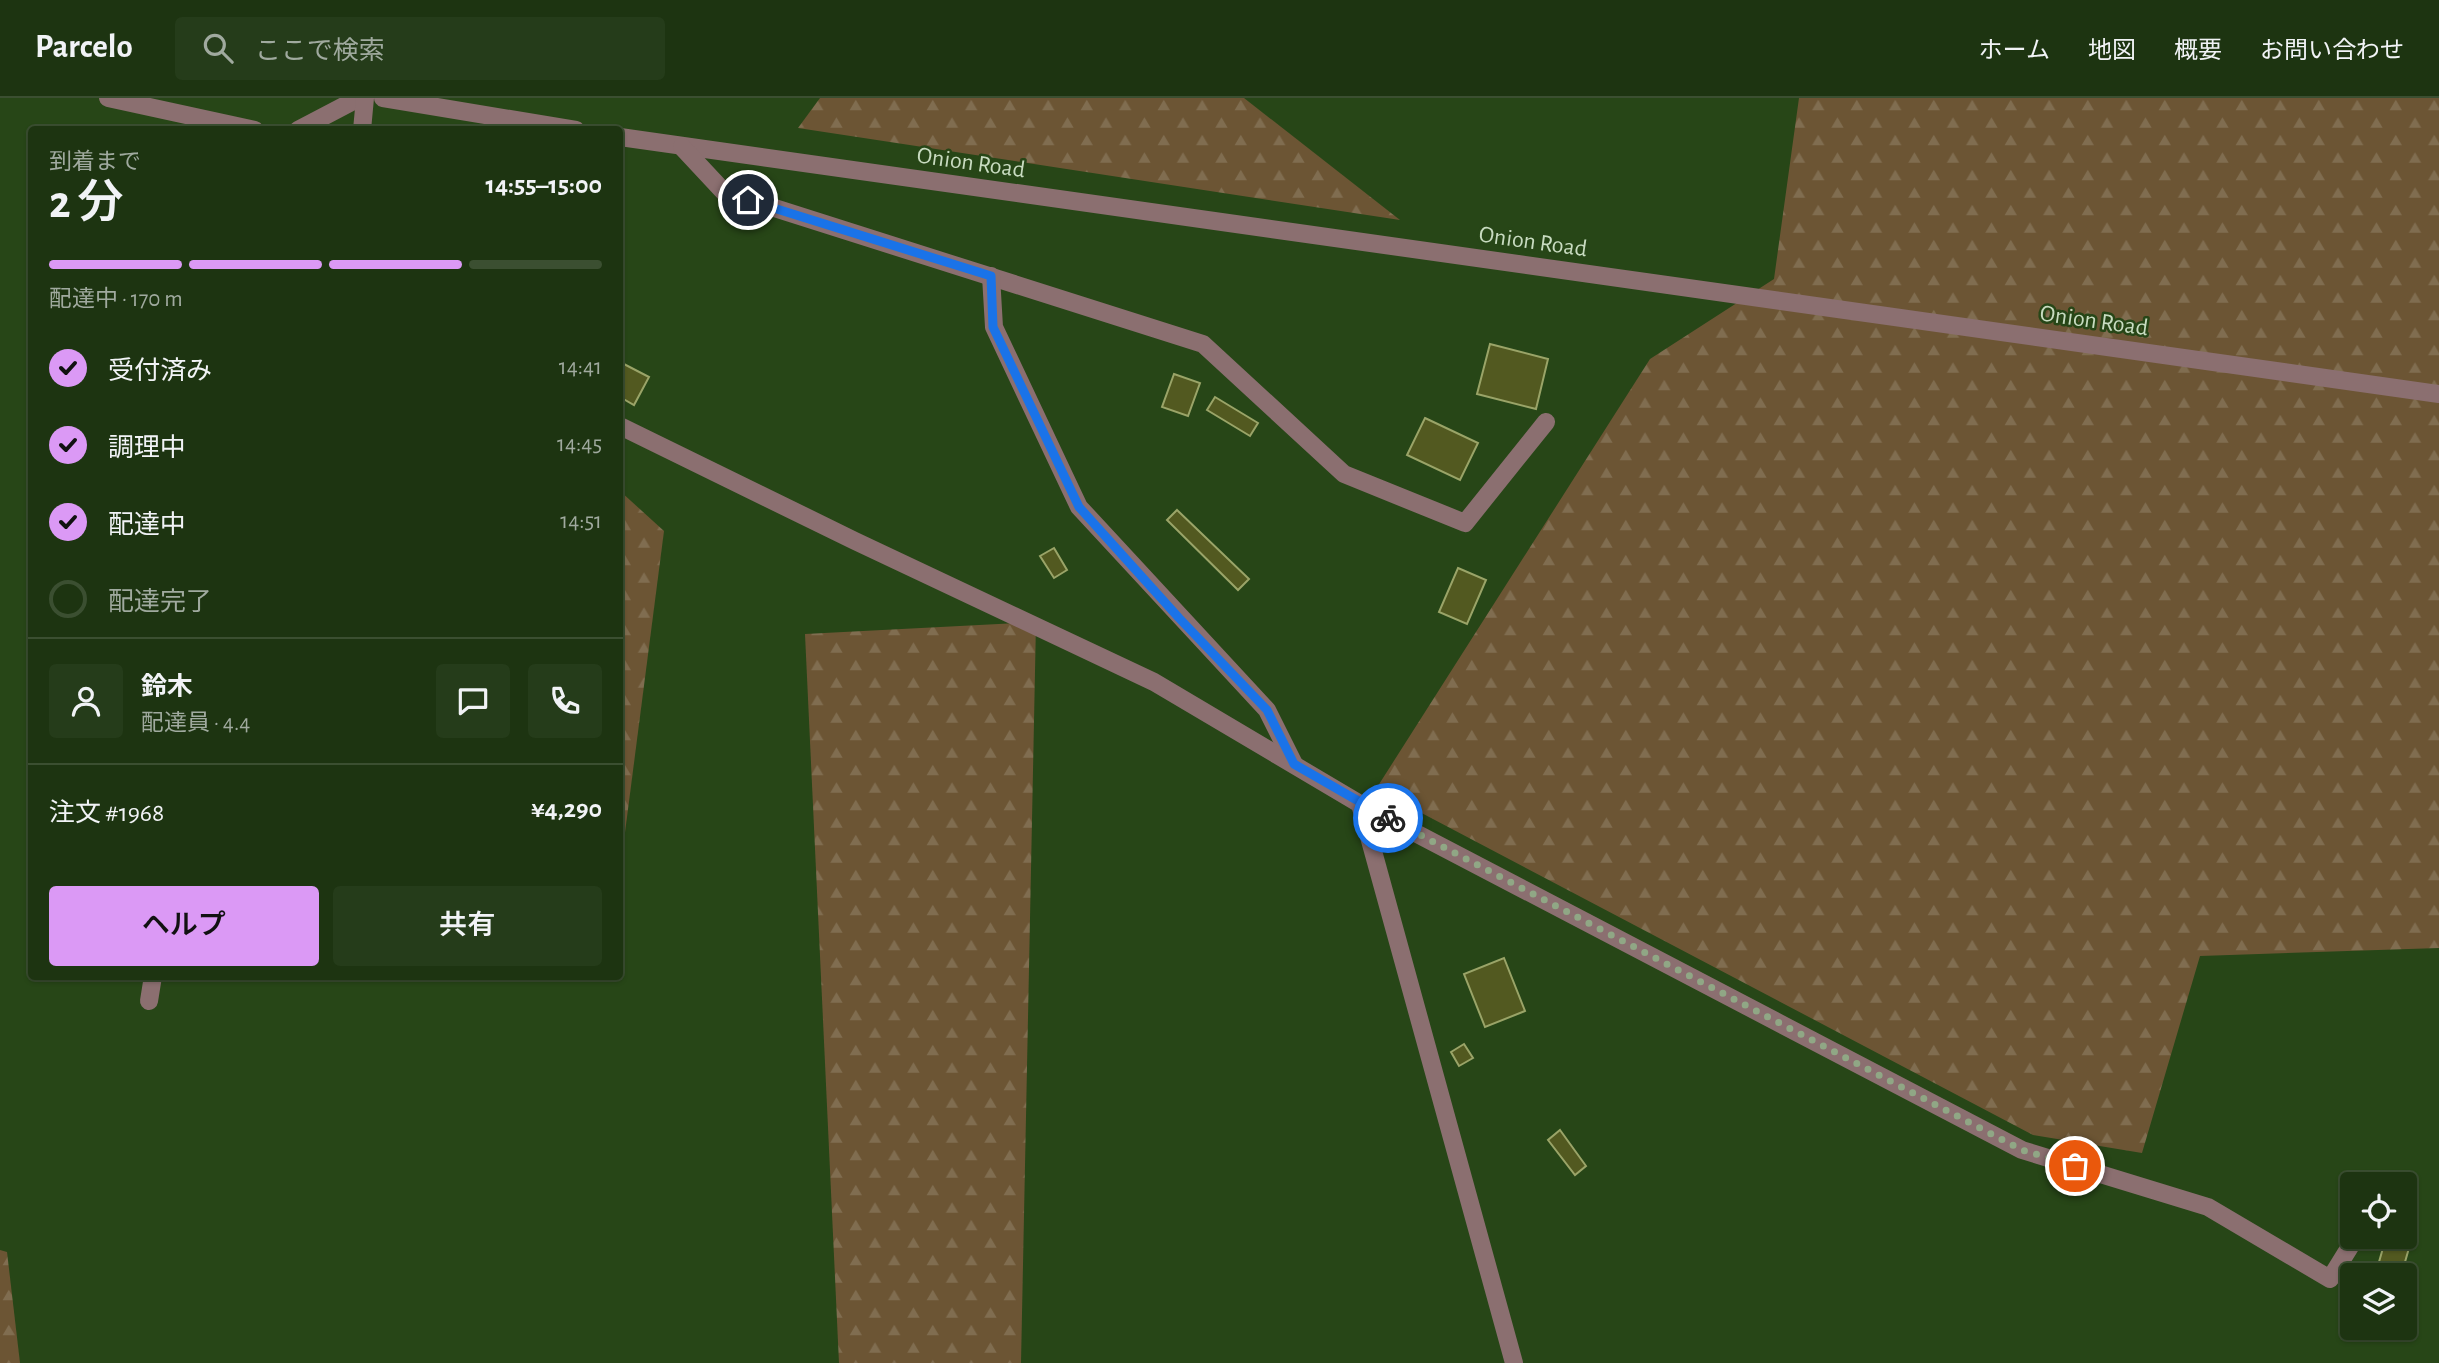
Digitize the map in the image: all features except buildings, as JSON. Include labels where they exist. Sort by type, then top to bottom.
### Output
[{"type":"street","points":[[108,98],[237,126]]},
{"type":"street","points":[[306,126],[359,98]]},
{"type":"street","points":[[362,126],[365,98]]},
{"type":"street","points":[[383,98],[552,126]]},
{"type":"street","name":"Onion Road","points":[[623,137],[2439,394]]},
{"type":"street","points":[[682,147],[724,192],[1203,344],[1344,474],[1465,523],[1546,422]]},
{"type":"street","points":[[991,276],[993,327],[1079,507],[1267,710],[1294,764]]},
{"type":"street","points":[[623,427],[1154,682],[1360,804],[2022,1150],[2207,1207],[2330,1279],[2349,1249]]},
{"type":"street","points":[[1360,804],[1514,1363]]},
{"type":"street","points":[[149,1001],[152,980]]},
{"type":"green space","points":[[820,98],[1244,98],[1400,220],[798,128]]},
{"type":"green space","points":[[1799,98],[2439,98],[2439,948],[2200,956],[2142,1153],[2033,1135],[1376,789],[1650,359],[1774,279]]},
{"type":"green space","points":[[623,494],[664,531],[623,848]]},
{"type":"green space","points":[[1036,622],[1021,1363],[839,1363],[805,634]]},
{"type":"green space","points":[[0,1250],[7,1252],[20,1363],[0,1363]]},
{"type":"way so far","points":[[1388,818],[2022,1150],[2075,1166]]},
{"type":"route","points":[[748,200],[991,276],[993,327],[1079,507],[1267,710],[1294,764],[1388,818]]}]
